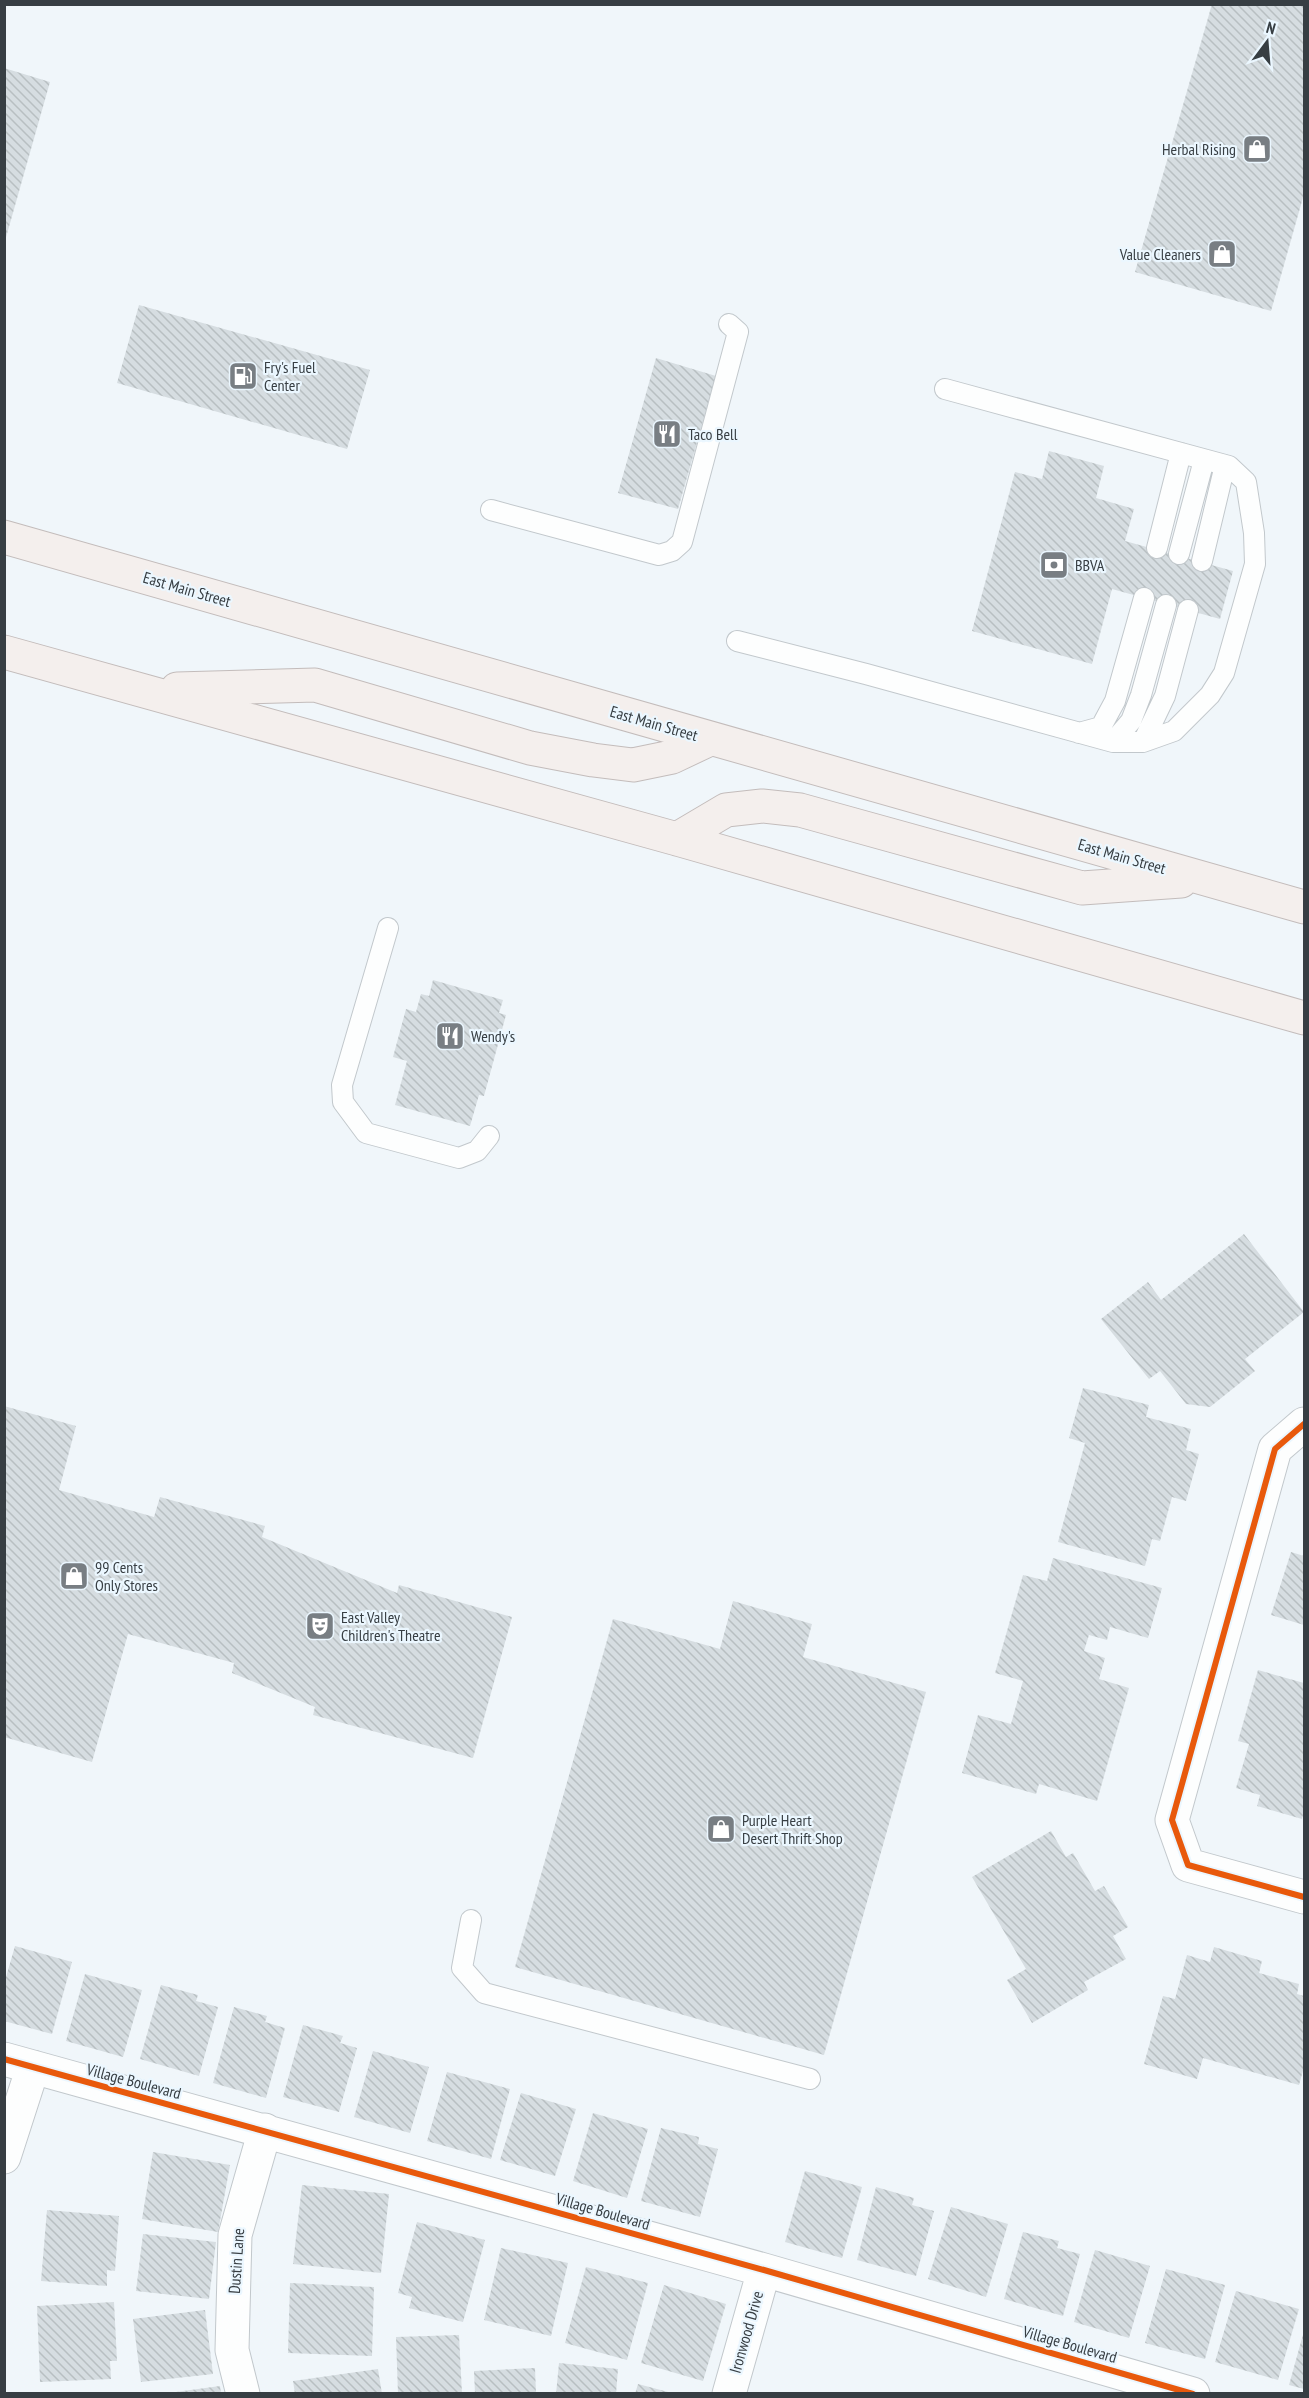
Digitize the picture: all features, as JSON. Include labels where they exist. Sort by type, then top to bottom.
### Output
[{"type":"main road","name":"East Main Street","points":[[4,537],[1305,907]]},
{"type":"main road","points":[[4,652],[677,839],[1305,1018]]},
{"type":"main road","points":[[142,690],[315,686],[530,748],[633,765],[672,757],[710,739]]},
{"type":"main road","points":[[677,839],[726,810],[762,806],[800,810],[1082,888],[1204,879]]},
{"type":"street","points":[[1305,1424],[1275,1449],[1172,1820],[1188,1864],[1305,1898]]},
{"type":"street","points":[[4,2157],[19,2063]]},
{"type":"street","name":"Village Boulevard","points":[[19,2063],[764,2270],[1193,2394]]},
{"type":"street","name":"Dustin Lane","points":[[243,2394],[232,2350],[235,2235],[265,2130]]},
{"type":"street","name":"Ironwood Drive","points":[[729,2394],[764,2270]]},
{"type":"lane","points":[[491,510],[659,555],[672,551],[682,542],[738,332],[729,324]]},
{"type":"lane","points":[[737,641],[878,677],[1113,742],[1143,742],[1174,731],[1210,695],[1224,673],[1255,564],[1254,533],[1246,482],[1229,466],[945,389]]},
{"type":"lane","points":[[1157,548],[1181,453]]},
{"type":"lane","points":[[1179,554],[1204,460]]},
{"type":"lane","points":[[1202,561],[1225,465]]},
{"type":"lane","points":[[1079,732],[1101,727],[1115,701],[1143,598]]},
{"type":"lane","points":[[1113,742],[1131,721],[1141,695],[1166,605]]},
{"type":"lane","points":[[1143,742],[1165,696],[1188,610]]},
{"type":"lane","points":[[388,928],[342,1085],[343,1102],[366,1133],[459,1158],[477,1151],[489,1136]]},
{"type":"lane","points":[[471,1920],[462,1968],[484,1992],[810,2079]]},
{"type":"building","points":[[1212,4],[1304,4],[1304,194],[1271,311],[1135,272]]},
{"type":"building","points":[[4,68],[50,82],[5,241],[4,241]]},
{"type":"building","name":"Fry's Fuel Center","points":[[139,305],[370,370],[347,449],[117,383]]},
{"type":"building","name":"Taco Bell","points":[[656,358],[716,376],[678,509],[618,493]]},
{"type":"building","name":"BBVA","points":[[1049,451],[1104,466],[1096,498],[1134,509],[1125,541],[1233,571],[1220,619],[1112,589],[1092,664],[972,631],[1015,472],[1042,479]]},
{"type":"building","name":"Wendy's","points":[[433,980],[503,1000],[499,1013],[506,1015],[484,1096],[479,1095],[470,1126],[395,1105],[407,1061],[393,1057],[406,1009],[416,1012],[421,994],[429,996]]},
{"type":"building","points":[[1244,1234],[1304,1312],[1245,1359],[1255,1371],[1210,1407],[1186,1404],[1160,1371],[1149,1379],[1101,1319],[1148,1282],[1161,1300]]},
{"type":"building","points":[[1083,1388],[1149,1405],[1146,1417],[1191,1429],[1186,1450],[1199,1454],[1186,1501],[1172,1497],[1160,1541],[1152,1539],[1145,1566],[1058,1542],[1085,1443],[1069,1438]]},
{"type":"building","points":[[4,1406],[76,1426],[59,1490],[154,1517],[160,1497],[265,1526],[262,1537],[397,1593],[399,1585],[512,1617],[473,1758],[313,1715],[315,1707],[232,1673],[234,1663],[128,1634],[92,1762],[4,1737]]},
{"type":"building","points":[[1291,1552],[1304,1556],[1304,1625],[1271,1615]]},
{"type":"building","points":[[1053,1558],[1162,1588],[1148,1638],[1110,1627],[1107,1640],[1089,1635],[1084,1651],[1105,1658],[1099,1679],[1129,1688],[1097,1801],[1039,1784],[1036,1794],[962,1773],[978,1715],[1011,1724],[1023,1681],[995,1673],[1023,1575],[1047,1581]]},
{"type":"building","name":"Purple Heart Desert Thrift Shop","points":[[733,1601],[812,1624],[803,1657],[926,1692],[824,2055],[515,1967],[613,1619],[720,1649]]},
{"type":"building","points":[[1258,1670],[1304,1683],[1304,1811],[1302,1819],[1257,1806],[1260,1795],[1236,1788],[1249,1744],[1238,1741]]},
{"type":"building","points":[[1051,1831],[1066,1857],[1073,1853],[1095,1891],[1104,1886],[1128,1927],[1113,1936],[1126,1959],[1084,1982],[1088,1990],[1032,2023],[1007,1980],[1026,1969],[972,1877]]},
{"type":"building","points":[[15,1946],[72,1962],[52,2034],[4,2021],[4,1984]]},
{"type":"building","points":[[1214,1947],[1262,1961],[1259,1973],[1299,1984],[1297,1994],[1304,1996],[1304,2067],[1299,2085],[1203,2058],[1197,2079],[1144,2064],[1163,1996],[1175,1999],[1187,1955],[1210,1962]]},
{"type":"building","points":[[85,1974],[142,1990],[123,2057],[66,2041]]},
{"type":"building","points":[[161,1985],[198,1995],[196,2001],[218,2007],[199,2076],[140,2059]]},
{"type":"building","points":[[234,2007],[267,2016],[265,2022],[285,2028],[266,2098],[213,2083]]},
{"type":"building","points":[[303,2025],[343,2036],[340,2043],[357,2048],[339,2112],[283,2097]]},
{"type":"building","points":[[373,2051],[429,2067],[410,2133],[354,2117]]},
{"type":"building","points":[[447,2072],[510,2089],[491,2159],[427,2141]]},
{"type":"building","points":[[521,2093],[576,2109],[555,2176],[500,2160]]},
{"type":"building","points":[[593,2113],[648,2129],[627,2198],[573,2181]]},
{"type":"building","points":[[661,2128],[699,2137],[698,2144],[718,2149],[700,2217],[641,2201]]},
{"type":"building","points":[[153,2152],[230,2165],[218,2232],[142,2219]]},
{"type":"building","points":[[805,2171],[862,2187],[842,2258],[785,2242]]},
{"type":"building","points":[[302,2185],[389,2194],[381,2273],[293,2264]]},
{"type":"building","points":[[876,2187],[914,2198],[912,2205],[934,2211],[916,2276],[857,2260]]},
{"type":"building","points":[[951,2207],[1008,2224],[986,2297],[928,2279]]},
{"type":"building","points":[[47,2210],[119,2216],[115,2271],[107,2270],[107,2286],[41,2281]]},
{"type":"building","points":[[417,2222],[485,2240],[463,2322],[409,2308],[412,2297],[398,2293]]},
{"type":"building","points":[[1023,2232],[1059,2241],[1057,2248],[1080,2254],[1063,2316],[1004,2299]]},
{"type":"building","points":[[143,2234],[216,2242],[209,2299],[136,2291]]},
{"type":"building","points":[[501,2248],[568,2263],[551,2336],[484,2320]]},
{"type":"building","points":[[1095,2250],[1150,2266],[1129,2338],[1074,2322]]},
{"type":"building","points":[[586,2267],[648,2283],[627,2360],[565,2343]]},
{"type":"building","points":[[1166,2269],[1225,2285],[1205,2359],[1145,2343]]},
{"type":"building","points":[[290,2283],[374,2287],[372,2356],[288,2353]]},
{"type":"building","points":[[664,2285],[726,2304],[703,2381],[641,2363]]},
{"type":"building","points":[[1236,2291],[1299,2309],[1278,2380],[1215,2362]]},
{"type":"building","points":[[114,2302],[117,2361],[110,2361],[111,2379],[40,2382],[37,2306]]},
{"type":"building","points":[[205,2310],[213,2374],[141,2382],[133,2319]]},
{"type":"building","points":[[1304,2331],[1304,2389],[1289,2385]]},
{"type":"building","points":[[459,2335],[462,2394],[398,2394],[396,2337]]},
{"type":"building","points":[[559,2363],[618,2369],[616,2394],[556,2394]]},
{"type":"building","points":[[535,2368],[536,2394],[475,2394],[474,2371]]},
{"type":"building","points":[[378,2369],[382,2394],[295,2394],[293,2381]]},
{"type":"building","points":[[638,2384],[672,2393],[672,2394],[635,2394]]},
{"type":"building","points":[[220,2386],[221,2394],[176,2394],[176,2392]]},
{"type":"cycle path","points":[[1304,1424],[1275,1449],[1172,1820],[1188,1865],[1304,1897]]},
{"type":"cycle path","points":[[4,2059],[764,2270],[1193,2394]]},
{"type":"place","name":"Herbal Rising","points":[[1257,149]]},
{"type":"place","name":"Value Cleaners","points":[[1222,254]]},
{"type":"place","name":"Fry's Fuel Center","points":[[243,376]]},
{"type":"place","name":"Taco Bell","points":[[667,434]]},
{"type":"place","name":"BBVA","points":[[1054,565]]},
{"type":"place","name":"Wendy's","points":[[450,1036]]},
{"type":"place","name":"99 Cents Only Stores","points":[[74,1576]]},
{"type":"place","name":"East Valley Children's Theatre","points":[[320,1626]]},
{"type":"place","name":"Purple Heart Desert Thrift Shop","points":[[721,1829]]}]
